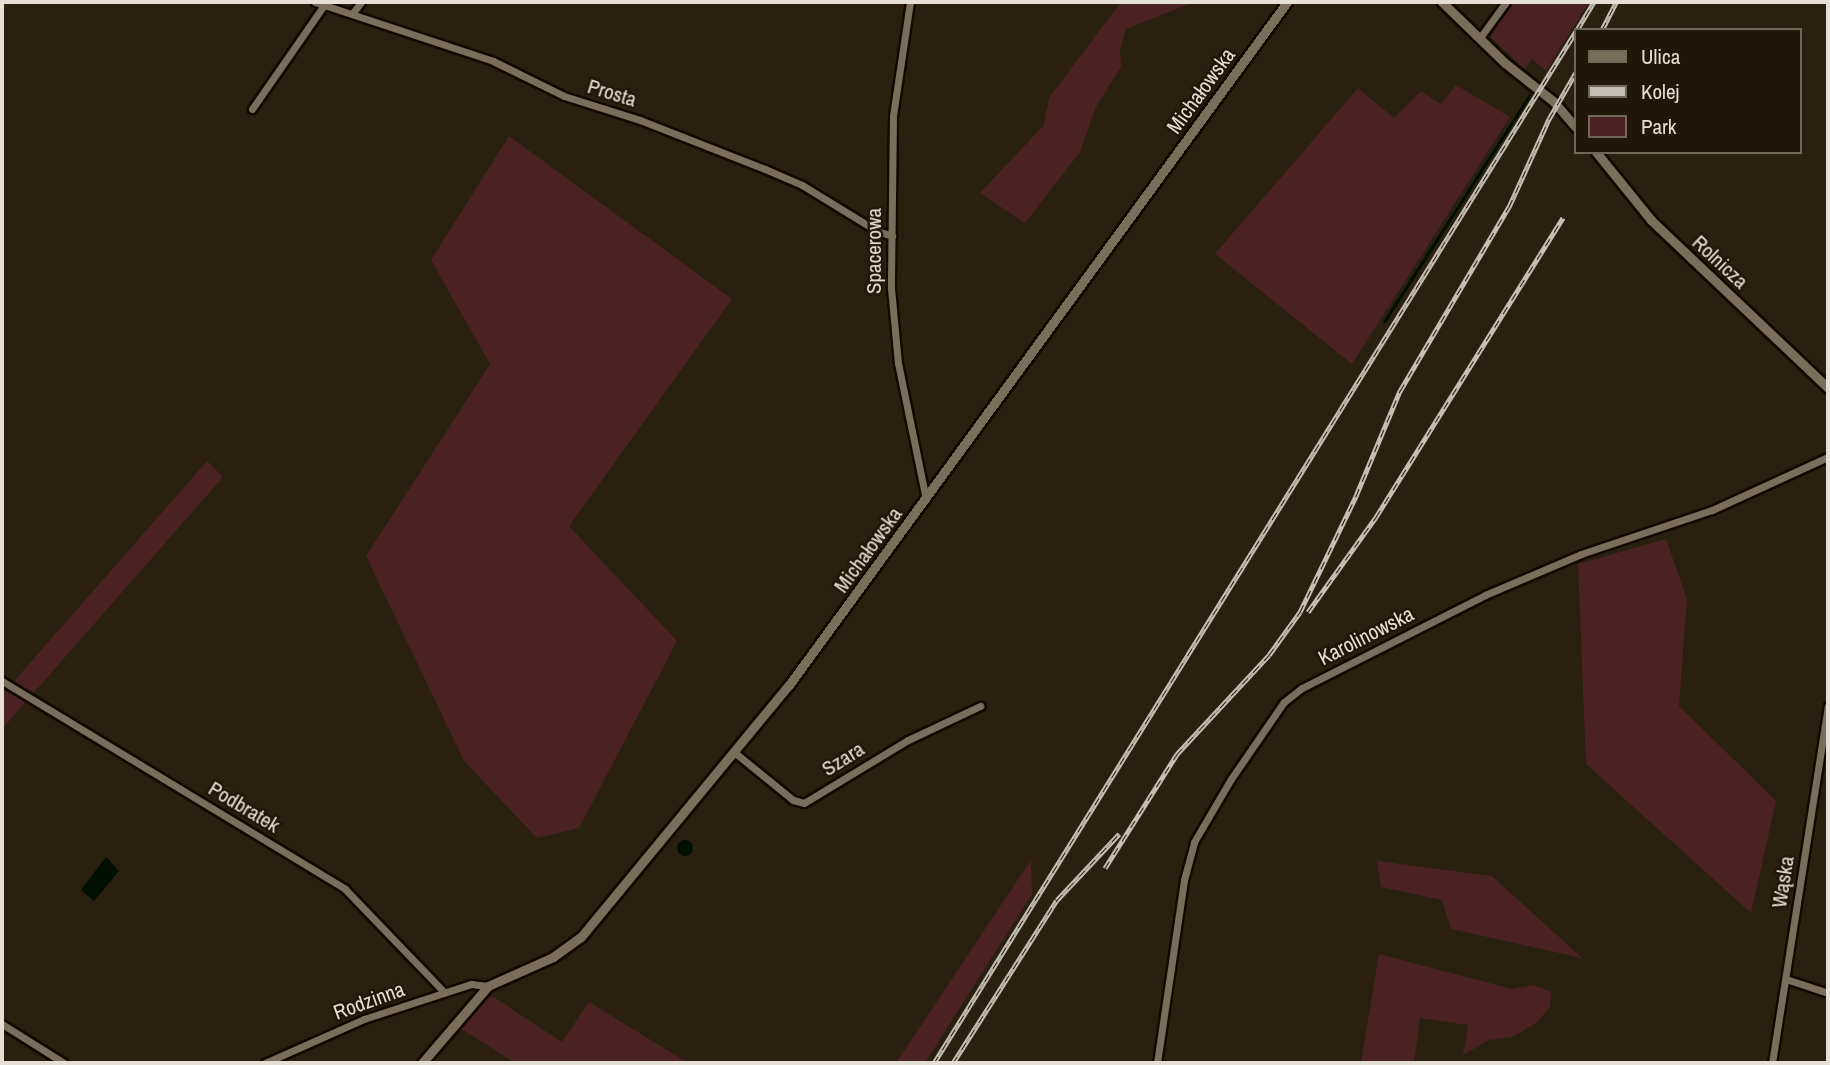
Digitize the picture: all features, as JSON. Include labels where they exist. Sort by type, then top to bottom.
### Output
[{"type":"street","name":"Prosta","points":[[315,2],[493,61],[564,96],[640,120],[765,169],[802,185],[877,231],[892,236]]},
{"type":"street","points":[[352,14],[361,2]]},
{"type":"street","name":"Spacerowa","points":[[910,2],[893,116],[891,288],[898,363],[926,499]]},
{"type":"street","name":"Michałowska","points":[[422,1063],[488,986],[553,957],[581,937],[789,685],[1287,2]]},
{"type":"street","points":[[1442,2],[1479,39],[1553,101],[1574,125]]},
{"type":"street","points":[[1479,39],[1507,2]]},
{"type":"street","points":[[252,109],[324,5]]},
{"type":"street","name":"Rolnicza","points":[[1599,154],[1651,220],[1828,388]]},
{"type":"street","name":"Karolinowska","points":[[1157,1063],[1184,880],[1194,842],[1231,779],[1284,702],[1302,688],[1485,595],[1581,554],[1712,510],[1828,457]]},
{"type":"street","name":"Podbratek","points":[[2,681],[345,889],[360,901],[444,992]]},
{"type":"street","name":"Szara","points":[[734,752],[793,800],[804,803],[908,740],[980,706]]},
{"type":"street","name":"Wąska","points":[[1772,1063],[1828,706]]},
{"type":"street","points":[[1786,979],[1828,993]]},
{"type":"street","name":"Rodzinna","points":[[265,1063],[364,1019],[471,984],[488,986]]},
{"type":"street","points":[[2,1024],[64,1063]]},
{"type":"green space","points":[[1121,2],[1192,3],[1126,29],[1120,51],[1121,67],[1096,107],[1080,152],[1025,223],[980,193],[1044,125],[1049,98]]},
{"type":"green space","points":[[1510,2],[1589,2],[1546,71],[1532,59],[1525,69],[1491,38]]},
{"type":"green space","points":[[1456,85],[1510,117],[1352,364],[1215,254],[1358,88],[1394,118],[1421,91],[1441,104]]},
{"type":"green space","points":[[509,136],[732,299],[569,526],[677,641],[579,828],[537,838],[464,761],[366,556],[490,364],[431,260]]},
{"type":"green space","points":[[207,461],[223,477],[2,729],[2,684],[8,688]]},
{"type":"green space","points":[[1666,539],[1687,599],[1679,706],[1776,801],[1751,913],[1586,764],[1578,564]]},
{"type":"green space","points":[[1031,860],[1032,894],[925,1063],[896,1063]]},
{"type":"green space","points":[[1377,861],[1492,876],[1582,958],[1451,929],[1442,900],[1381,887]]},
{"type":"green space","points":[[1379,954],[1512,989],[1534,985],[1551,992],[1550,1007],[1536,1023],[1513,1037],[1489,1040],[1463,1055],[1468,1025],[1420,1018],[1414,1063],[1361,1063]]},
{"type":"green space","points":[[492,996],[562,1042],[589,1002],[688,1063],[515,1063],[460,1028],[477,1007]]},
{"type":"shaded area","points":[[685,840],[691,842],[691,854],[685,856],[679,854],[677,848],[679,842]]},
{"type":"shaded area","points":[[106,857],[119,871],[94,901],[81,890]]},
{"type":"waterway","points":[[1384,322],[1529,96]]},
{"type":"railway","points":[[1578,28],[1594,2]]},
{"type":"railway","points":[[1603,28],[1616,2]]},
{"type":"railway","points":[[934,1063],[1574,34]]},
{"type":"railway","points":[[1105,868],[1177,754],[1269,655],[1300,612],[1356,496],[1400,391],[1509,207],[1549,119],[1574,75]]},
{"type":"railway","points":[[1308,612],[1376,517],[1563,218]]},
{"type":"railway","points":[[953,1063],[1057,900],[1119,834]]}]
